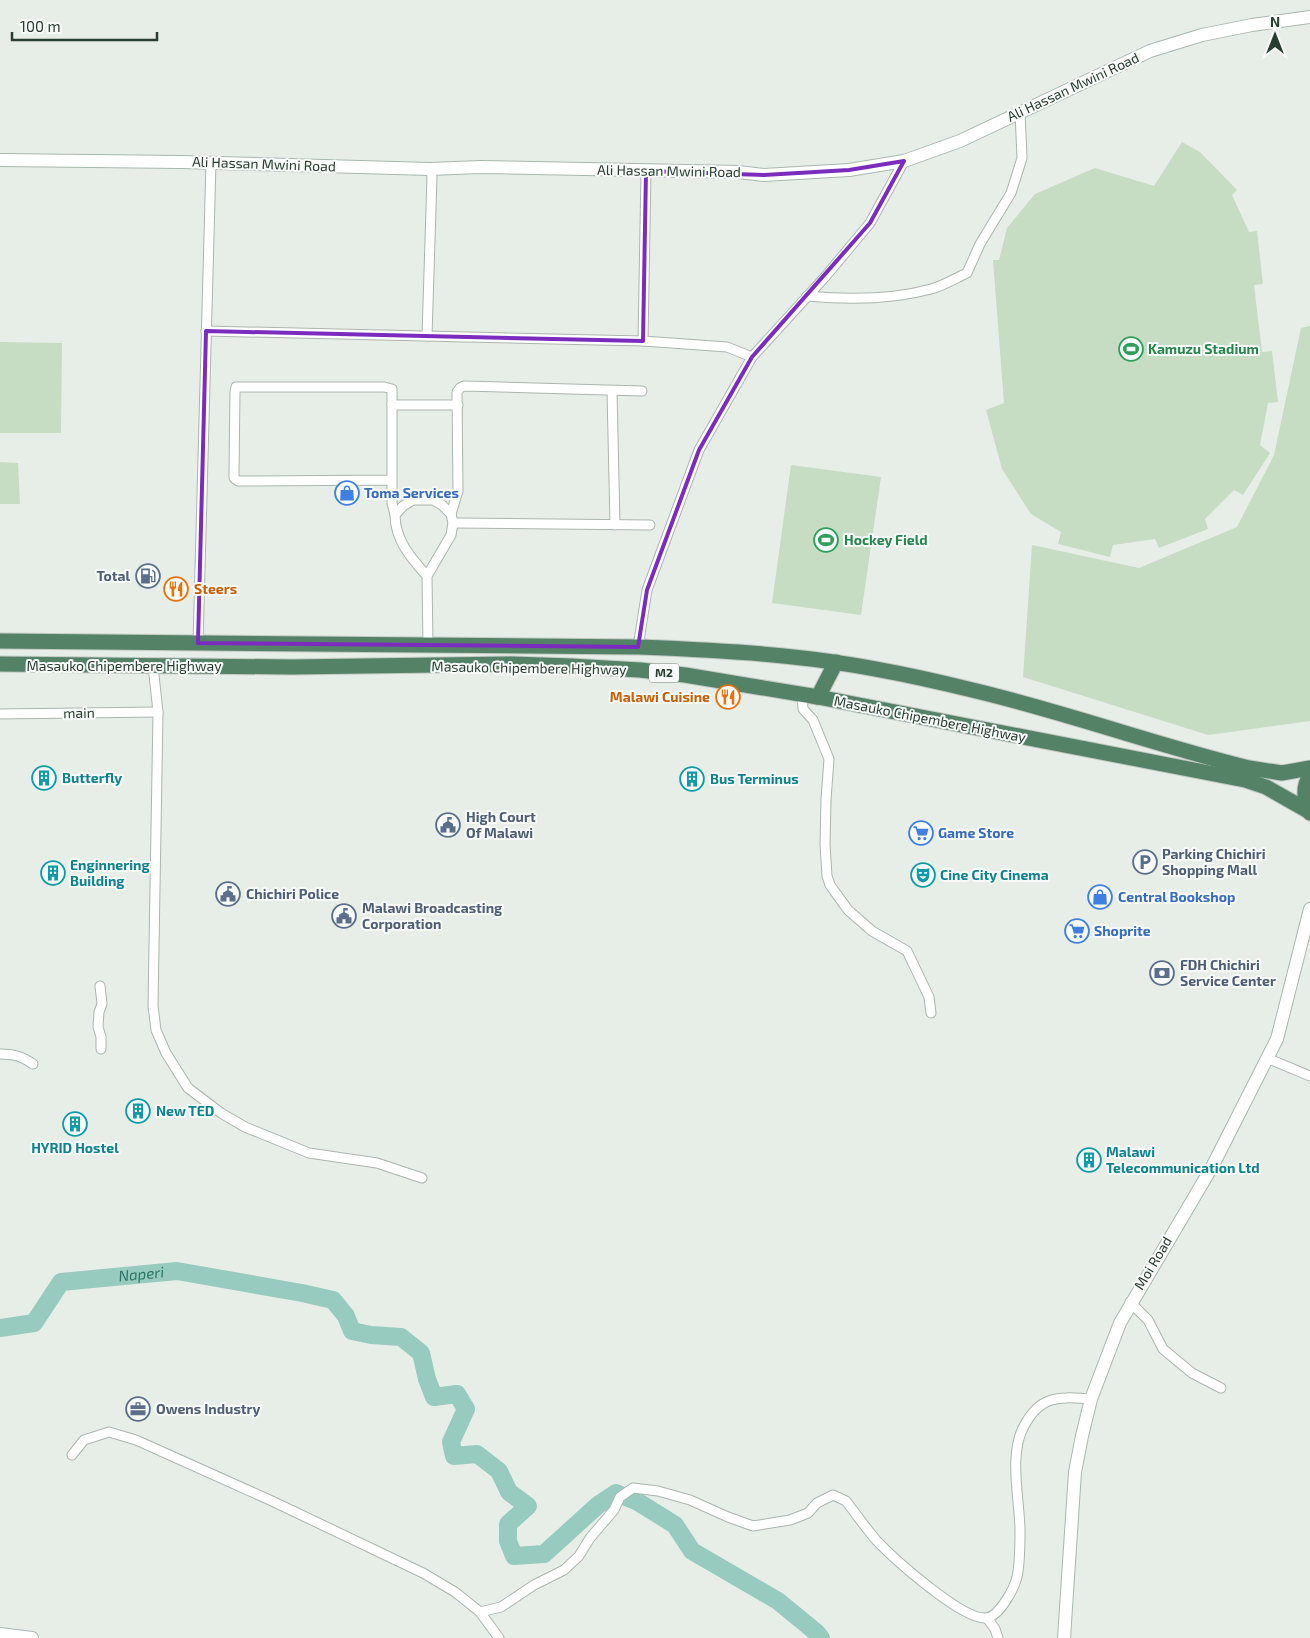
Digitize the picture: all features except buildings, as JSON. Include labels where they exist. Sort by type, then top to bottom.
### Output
[{"type":"highway","name":"Masauko Chipembere Highway","points":[[0,641],[638,647],[733,651],[836,662],[969,689],[1249,768],[1282,773],[1310,768]]},
{"type":"highway","points":[[818,697],[836,662]]},
{"type":"highway","name":"Masauko Chipembere Highway","points":[[0,664],[291,667],[512,664],[572,666],[686,675],[818,697],[1244,780],[1266,787],[1310,812]]},
{"type":"highway","name":"M2","points":[[1310,776],[1306,782],[1304,792],[1305,803],[1310,812]]},
{"type":"main road","name":"Ali Hassan Mwini Road","points":[[0,160],[211,162],[430,169],[480,167],[764,174],[849,170],[904,161],[960,141],[1150,51],[1219,32],[1252,25],[1310,17]]},
{"type":"main road","name":"Moi Road","points":[[1064,1638],[1075,1472],[1092,1399],[1120,1322],[1130,1302],[1212,1167],[1278,1039],[1310,909]]},
{"type":"main road","points":[[0,1634],[32,1638]]},
{"type":"street","points":[[807,296],[838,299],[875,298],[933,289],[967,273],[980,244],[1011,192],[1022,158],[1020,112]]},
{"type":"street","points":[[638,647],[647,590],[699,450],[752,357],[870,223],[904,161]]},
{"type":"street","points":[[198,644],[211,162]]},
{"type":"street","points":[[426,336],[432,177],[430,169]]},
{"type":"street","points":[[643,341],[646,171]]},
{"type":"street","points":[[206,331],[643,341],[727,347],[752,357]]},
{"type":"street","points":[[428,646],[427,576],[451,535],[458,490],[457,392],[460,388],[464,386],[642,391]]},
{"type":"street","points":[[392,480],[238,481],[234,478],[234,392],[236,387],[384,387],[392,389],[392,405],[392,480],[392,503],[395,526],[399,538],[411,558],[427,576]]},
{"type":"street","points":[[612,391],[614,525]]},
{"type":"street","points":[[392,405],[458,405]]},
{"type":"street","points":[[395,515],[413,500],[433,500],[442,505],[452,519]]},
{"type":"street","points":[[452,519],[650,525]]},
{"type":"street","points":[[153,666],[158,712],[153,1006],[156,1030],[166,1053],[188,1088],[221,1113],[244,1127],[309,1153],[377,1163],[422,1178]]},
{"type":"street","points":[[802,694],[803,709],[813,720],[829,759],[825,844],[827,876],[830,885],[848,910],[872,931],[908,951],[929,997],[931,1012]]},
{"type":"street","name":"main","points":[[0,714],[158,712]]},
{"type":"street","points":[[100,986],[102,1004],[99,1012],[98,1027],[101,1037],[101,1050]]},
{"type":"street","points":[[0,1054],[13,1054],[33,1064]]},
{"type":"street","points":[[1269,1059],[1310,1076]]},
{"type":"street","points":[[1130,1302],[1148,1320],[1162,1349],[1192,1373],[1221,1388]]},
{"type":"street","points":[[480,1612],[501,1607],[534,1585],[564,1570],[579,1556],[590,1538],[614,1510],[620,1497],[633,1488],[658,1491],[690,1500],[753,1526],[790,1520],[808,1513],[817,1503],[833,1495],[846,1501],[876,1539],[895,1559],[926,1584],[973,1617],[987,1618],[996,1613],[1006,1601],[1016,1578],[1020,1531],[1016,1451],[1023,1428],[1033,1413],[1050,1399],[1063,1397],[1092,1399]]},
{"type":"street","points":[[72,1455],[84,1440],[109,1432],[136,1440],[272,1501],[423,1573],[455,1592],[480,1612],[499,1638]]},
{"type":"street","points":[[987,1618],[995,1629],[998,1638]]},
{"type":"highlighted area","points":[[904,161],[870,223],[752,357],[699,450],[647,590],[638,647],[198,643],[206,331],[643,341],[646,171],[764,175],[849,170]]},
{"type":"green space","name":"Kamuzu Stadium","points":[[1182,142],[1200,152],[1237,190],[1232,195],[1249,232],[1257,231],[1263,284],[1254,285],[1262,352],[1272,351],[1278,402],[1268,403],[1260,445],[1270,453],[1243,495],[1234,490],[1205,519],[1208,529],[1159,548],[1155,539],[1113,545],[1110,557],[1058,544],[1061,532],[1031,514],[1002,469],[986,410],[1004,403],[993,260],[999,260],[1007,228],[1035,194],[1095,168],[1154,186]]},
{"type":"green space","points":[[1310,326],[1310,721],[1208,735],[1023,677],[1032,545],[1139,568],[1237,527],[1274,455],[1301,328]]},
{"type":"green space","points":[[0,342],[62,343],[61,433],[0,433]]},
{"type":"green space","points":[[0,462],[18,463],[20,504],[0,504]]},
{"type":"green space","name":"Hockey Field","points":[[791,465],[881,477],[861,615],[772,603]]},
{"type":"waterway","name":"Naperi","points":[[0,1328],[34,1323],[61,1282],[177,1271],[333,1300],[346,1316],[352,1331],[371,1335],[401,1337],[421,1353],[427,1379],[434,1397],[457,1394],[466,1409],[451,1442],[454,1456],[477,1454],[499,1471],[509,1492],[528,1506],[508,1524],[508,1541],[514,1556],[544,1554],[598,1505],[616,1493],[638,1502],[675,1525],[692,1551],[778,1601],[821,1638]]},
{"type":"place","name":"Kamuzu Stadium","points":[[1131,349]]},
{"type":"place","name":"Toma Services","points":[[347,493]]},
{"type":"place","name":"Hockey Field","points":[[826,540]]},
{"type":"place","name":"Total","points":[[148,576]]},
{"type":"place","name":"Steers","points":[[176,589]]},
{"type":"place","name":"Malawi Cuisine","points":[[728,697]]},
{"type":"place","name":"Butterfly","points":[[44,778]]},
{"type":"place","name":"Bus Terminus","points":[[692,779]]},
{"type":"place","name":"High Court Of Malawi","points":[[448,825]]},
{"type":"place","name":"Game Store","points":[[921,833]]},
{"type":"place","name":"Parking Chichiri Shopping Mall","points":[[1145,862]]},
{"type":"place","name":"Enginnering Building","points":[[53,873]]},
{"type":"place","name":"Cine City Cinema","points":[[923,875]]},
{"type":"place","name":"Chichiri Police","points":[[228,894]]},
{"type":"place","name":"Central Bookshop","points":[[1100,897]]},
{"type":"place","name":"Malawi Broadcasting Corporation","points":[[344,916]]},
{"type":"place","name":"Shoprite","points":[[1077,931]]},
{"type":"place","name":"FDH Chichiri Service Center","points":[[1162,973]]},
{"type":"place","name":"New TED","points":[[138,1111]]},
{"type":"place","name":"HYRID Hostel","points":[[75,1124]]},
{"type":"place","name":"Malawi Telecommunication Ltd","points":[[1089,1160]]},
{"type":"place","name":"Owens Industry","points":[[138,1409]]}]
